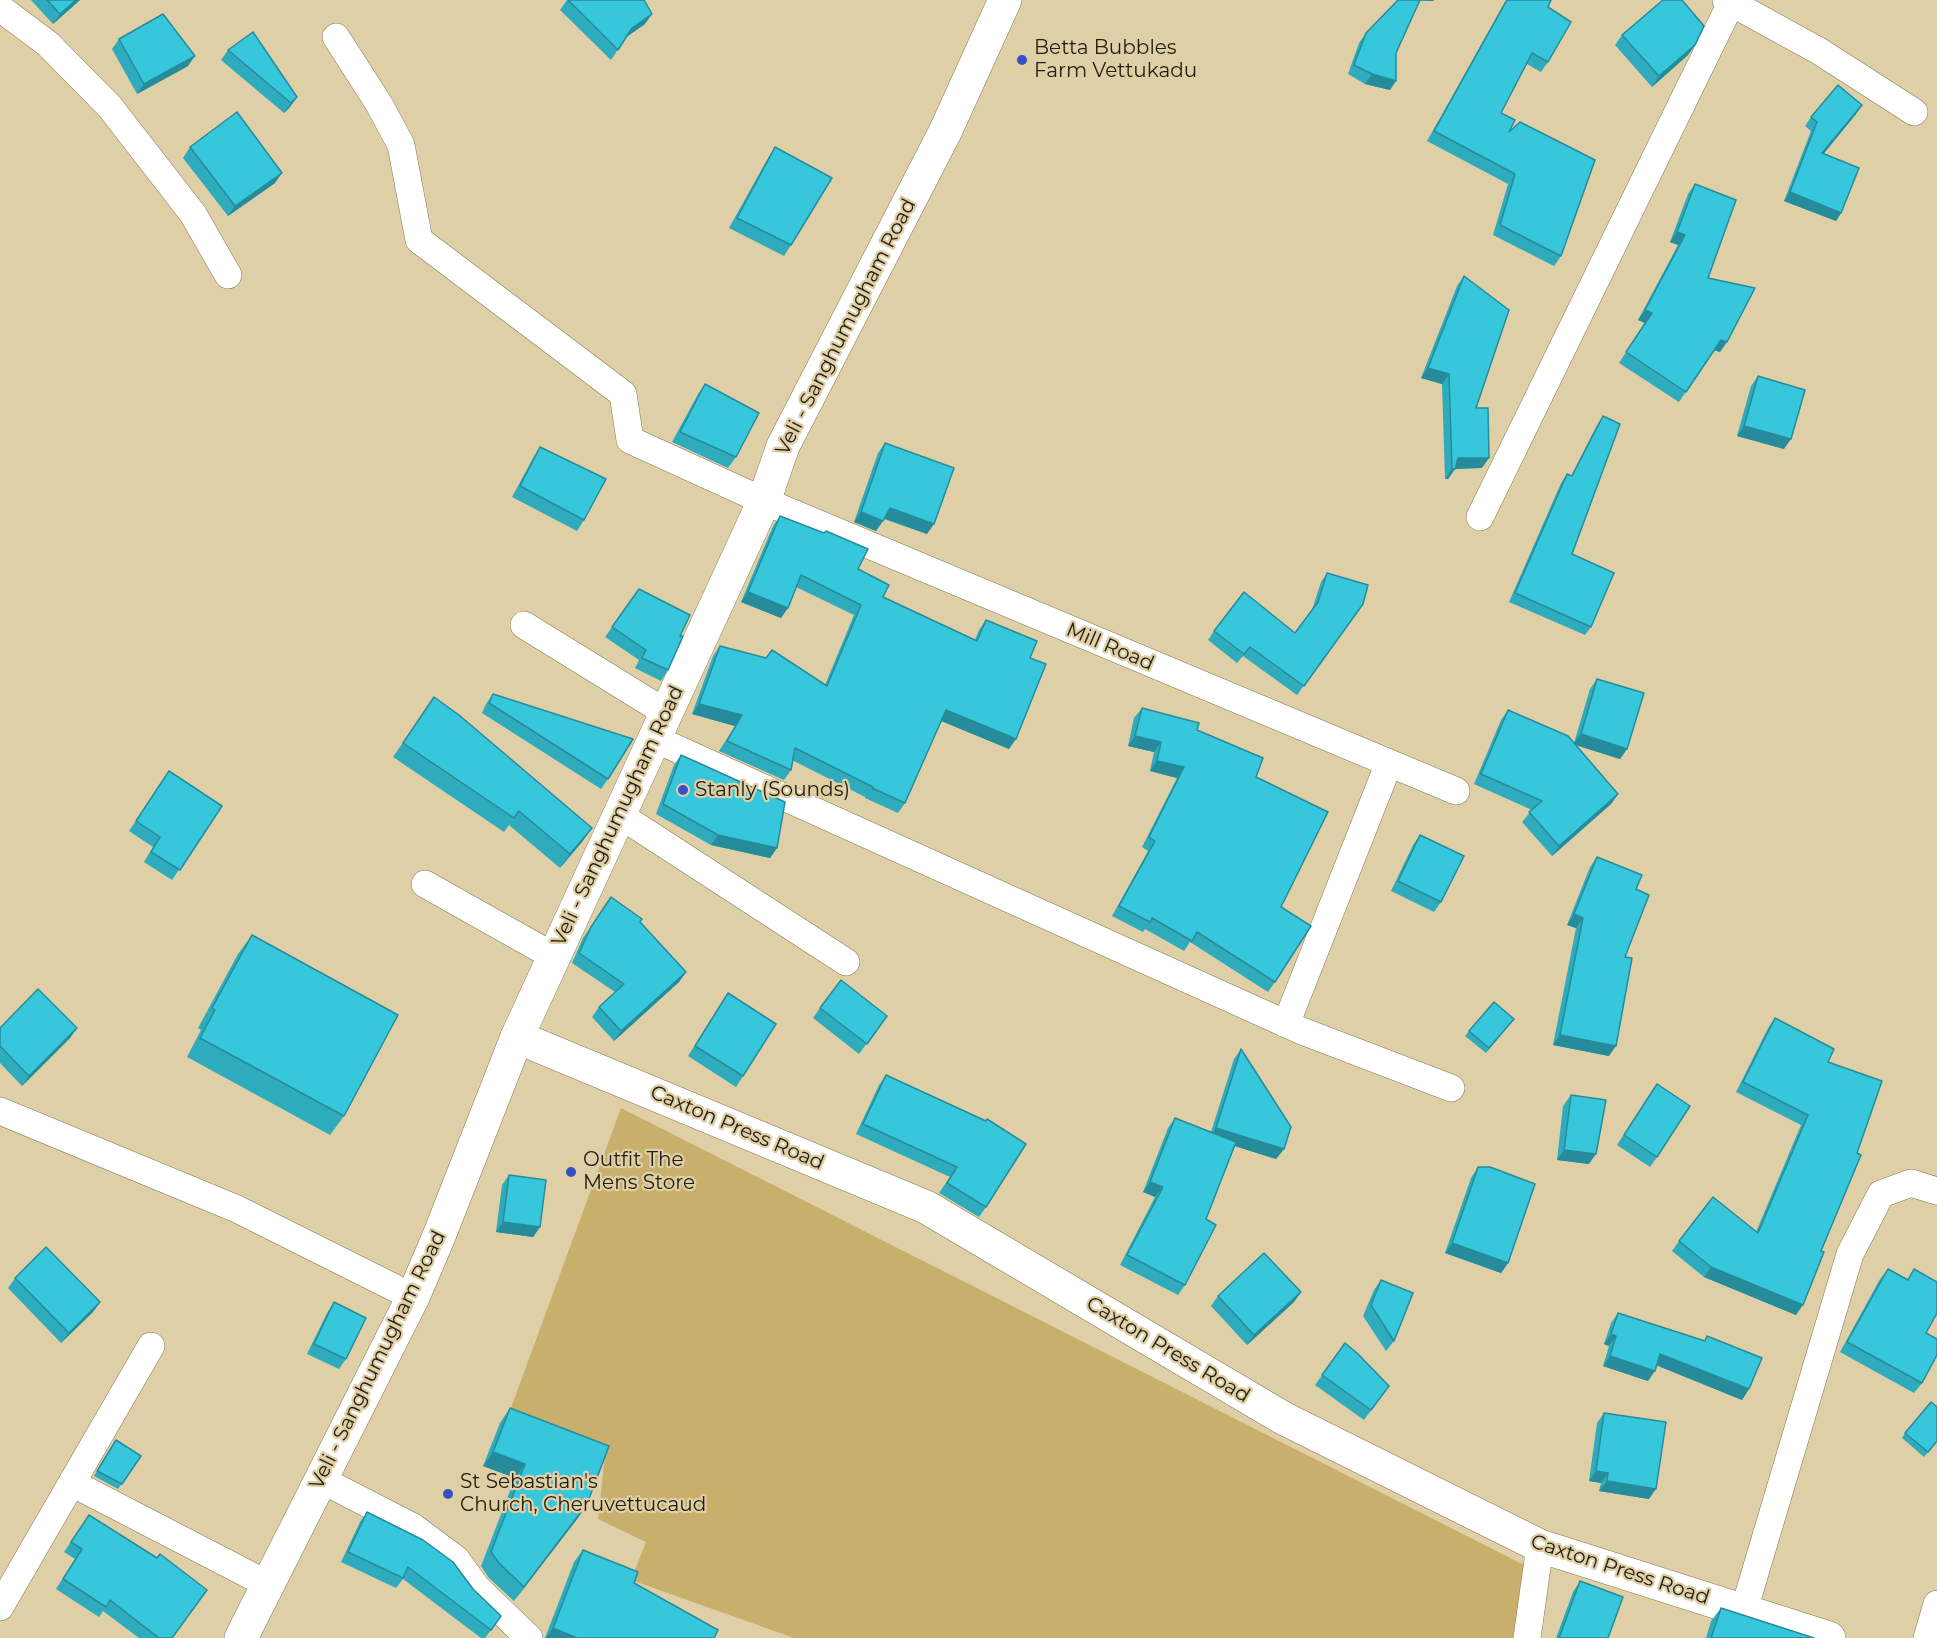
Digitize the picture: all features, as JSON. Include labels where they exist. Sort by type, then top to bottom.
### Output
[{"type":"main road","name":"Veli - Sanghumugham Road","points":[[241,1638],[413,1297],[517,1037],[764,501],[783,446],[945,132],[1005,0]]},
{"type":"main road","name":"Caxton Press Road","points":[[517,1037],[926,1207],[1283,1418],[1540,1546],[1829,1638]]},
{"type":"street","points":[[1480,517],[1729,1],[1819,51],[1914,112]]},
{"type":"street","points":[[0,8],[48,44],[110,107],[193,214],[228,275]]},
{"type":"street","name":"Mill Road","points":[[336,38],[379,104],[401,145],[419,240],[623,394],[630,440],[764,501],[1456,791]]},
{"type":"street","points":[[525,625],[659,725],[1286,1023],[1451,1088]]},
{"type":"street","points":[[1286,1023],[1389,763]]},
{"type":"street","points":[[618,814],[846,962]]},
{"type":"street","points":[[425,884],[554,956]]},
{"type":"street","points":[[0,1111],[237,1209],[413,1297]]},
{"type":"street","points":[[1744,1610],[1850,1254],[1881,1194],[1911,1183],[1937,1191]]},
{"type":"street","points":[[0,1607],[151,1346]]},
{"type":"street","points":[[320,1479],[412,1527],[456,1559],[477,1588],[529,1638]]},
{"type":"street","points":[[72,1483],[267,1584]]},
{"type":"street","points":[[1527,1638],[1540,1546]]},
{"type":"street","points":[[1927,1638],[1937,1604]]},
{"type":"shaded area","points":[[621,1108],[1526,1566],[1513,1638],[794,1638],[631,1580],[646,1542],[598,1519],[605,1455],[508,1416]]},
{"type":"building","points":[[47,0],[76,0],[60,14]]},
{"type":"building","points":[[568,0],[644,0],[652,14],[632,28],[618,50]]},
{"type":"building","points":[[1398,0],[1420,0],[1396,53],[1396,81],[1372,74],[1354,65],[1366,33]]},
{"type":"building","points":[[1507,0],[1551,0],[1548,7],[1571,22],[1548,62],[1532,53],[1501,113],[1515,120],[1509,132],[1520,122],[1595,160],[1561,256],[1500,225],[1515,174],[1434,131]]},
{"type":"building","points":[[1663,0],[1682,0],[1704,26],[1695,45],[1659,76],[1622,35]]},
{"type":"building","points":[[163,14],[195,56],[144,84],[119,39]]},
{"type":"building","points":[[253,32],[297,97],[291,103],[228,50]]},
{"type":"building","points":[[1838,85],[1862,105],[1822,153],[1859,168],[1841,213],[1790,192],[1817,122],[1811,117]]},
{"type":"building","points":[[237,112],[282,173],[235,206],[190,147]]},
{"type":"building","points":[[775,147],[832,178],[791,245],[737,218]]},
{"type":"building","points":[[1695,184],[1736,200],[1708,278],[1755,288],[1727,342],[1721,340],[1686,392],[1626,352],[1652,313],[1645,310],[1685,235],[1677,232]]},
{"type":"building","points":[[1464,276],[1509,310],[1476,408],[1488,408],[1489,458],[1458,458],[1455,469],[1452,469],[1449,374],[1428,368]]},
{"type":"building","points":[[1758,376],[1805,390],[1791,439],[1744,426]]},
{"type":"building","points":[[705,384],[759,413],[736,457],[680,432]]},
{"type":"building","points":[[1603,416],[1620,424],[1572,554],[1614,573],[1591,627],[1515,593],[1567,474],[1572,476]]},
{"type":"building","points":[[885,443],[954,468],[934,524],[890,508],[883,521],[861,512]]},
{"type":"building","points":[[540,447],[606,479],[584,520],[520,486]]},
{"type":"building","points":[[780,516],[824,533],[826,531],[868,549],[858,569],[889,585],[883,597],[977,641],[986,620],[1037,641],[1030,658],[1046,664],[1016,739],[946,710],[905,803],[795,748],[791,770],[727,741],[742,715],[699,704],[720,646],[766,658],[772,650],[827,686],[861,605],[801,575],[788,608],[748,592]]},
{"type":"building","points":[[1327,573],[1368,585],[1363,604],[1304,686],[1250,647],[1244,654],[1214,631],[1244,592],[1295,633],[1318,602]]},
{"type":"building","points":[[639,589],[690,615],[668,670],[642,658],[646,650],[612,627]]},
{"type":"building","points":[[1597,679],[1644,693],[1627,749],[1581,734]]},
{"type":"building","points":[[493,694],[633,739],[608,779],[489,703]]},
{"type":"building","points":[[434,697],[459,715],[592,828],[570,854],[519,811],[514,818],[403,743]]},
{"type":"building","points":[[1142,708],[1199,723],[1197,730],[1263,758],[1256,777],[1328,812],[1281,907],[1311,926],[1275,982],[1197,932],[1192,941],[1152,918],[1150,922],[1119,906],[1155,841],[1149,837],[1184,767],[1157,761],[1161,742],[1135,736]]},
{"type":"building","points":[[1508,710],[1568,736],[1618,794],[1559,846],[1529,812],[1542,801],[1481,774]]},
{"type":"building","points":[[681,755],[785,802],[777,848],[718,835],[663,804]]},
{"type":"building","points":[[169,771],[222,806],[180,870],[151,852],[160,837],[136,821]]},
{"type":"building","points":[[1420,835],[1464,856],[1441,902],[1398,881]]},
{"type":"building","points":[[1597,857],[1642,875],[1636,889],[1649,895],[1625,957],[1632,958],[1616,1046],[1560,1035],[1583,918],[1574,914]]},
{"type":"building","points":[[611,897],[642,919],[640,922],[686,972],[621,1031],[599,1007],[624,984],[579,953],[591,927]]},
{"type":"building","points":[[252,935],[398,1015],[344,1116],[200,1038],[215,1010],[212,1008]]},
{"type":"building","points":[[841,980],[887,1016],[867,1044],[820,1008]]},
{"type":"building","points":[[38,989],[77,1028],[29,1076],[0,1046],[0,1028]]},
{"type":"building","points":[[728,993],[776,1024],[743,1076],[695,1046]]},
{"type":"building","points":[[1494,1002],[1514,1019],[1489,1048],[1469,1031]]},
{"type":"building","points":[[1775,1018],[1834,1049],[1828,1062],[1882,1081],[1857,1153],[1861,1155],[1821,1251],[1824,1252],[1803,1305],[1711,1267],[1679,1241],[1713,1197],[1758,1233],[1808,1115],[1743,1082]]},
{"type":"building","points":[[1241,1049],[1291,1127],[1284,1149],[1216,1128]]},
{"type":"building","points":[[886,1075],[986,1121],[987,1119],[1026,1144],[986,1207],[947,1183],[957,1167],[863,1124]]},
{"type":"building","points":[[1657,1084],[1690,1106],[1657,1157],[1624,1135]]},
{"type":"building","points":[[1571,1095],[1606,1100],[1596,1154],[1564,1150]]},
{"type":"building","points":[[1175,1118],[1236,1142],[1206,1219],[1216,1225],[1185,1285],[1127,1255],[1163,1187],[1150,1182]]},
{"type":"building","points":[[1478,1167],[1490,1167],[1535,1184],[1508,1263],[1452,1243]]},
{"type":"building","points":[[509,1175],[546,1180],[540,1227],[503,1222]]},
{"type":"building","points":[[46,1247],[100,1302],[69,1333],[15,1278]]},
{"type":"building","points":[[1264,1253],[1301,1292],[1254,1335],[1218,1296]]},
{"type":"building","points":[[1888,1269],[1908,1280],[1914,1269],[1937,1282],[1937,1313],[1926,1333],[1937,1339],[1937,1355],[1922,1383],[1847,1342]]},
{"type":"building","points":[[1381,1280],[1413,1293],[1394,1341],[1371,1305]]},
{"type":"building","points":[[334,1302],[366,1318],[346,1359],[314,1344]]},
{"type":"building","points":[[1618,1313],[1705,1341],[1707,1336],[1762,1358],[1749,1389],[1660,1354],[1655,1371],[1610,1356],[1616,1336],[1611,1334]]},
{"type":"building","points":[[1345,1343],[1389,1386],[1371,1410],[1322,1375]]},
{"type":"building","points":[[1931,1402],[1937,1407],[1937,1441],[1928,1452],[1905,1433]]},
{"type":"building","points":[[510,1408],[609,1446],[587,1504],[524,1587],[491,1552],[525,1464],[493,1452]]},
{"type":"building","points":[[1604,1413],[1666,1422],[1656,1489],[1607,1481],[1608,1473],[1596,1471]]},
{"type":"building","points":[[116,1440],[141,1456],[122,1484],[97,1471]]},
{"type":"building","points":[[367,1512],[423,1540],[453,1562],[473,1589],[501,1616],[491,1630],[408,1567],[403,1578],[348,1552]]},
{"type":"building","points":[[89,1515],[157,1558],[160,1554],[207,1590],[172,1638],[159,1638],[110,1600],[106,1607],[63,1579],[82,1549],[71,1542]]},
{"type":"building","points":[[583,1550],[638,1572],[634,1583],[718,1630],[714,1638],[577,1638],[553,1628]]},
{"type":"building","points":[[1580,1581],[1623,1597],[1608,1638],[1559,1638]]},
{"type":"building","points":[[1721,1608],[1814,1638],[1711,1638]]},
{"type":"place","name":"Betta Bubbles Farm Vettukadu","points":[[1022,60]]},
{"type":"place","name":"Stanly (Sounds)","points":[[683,790]]},
{"type":"place","name":"Outfit The Mens Store","points":[[571,1172]]},
{"type":"place","name":"St Sebastian's Church, Cheruvettucaud","points":[[448,1494]]}]
